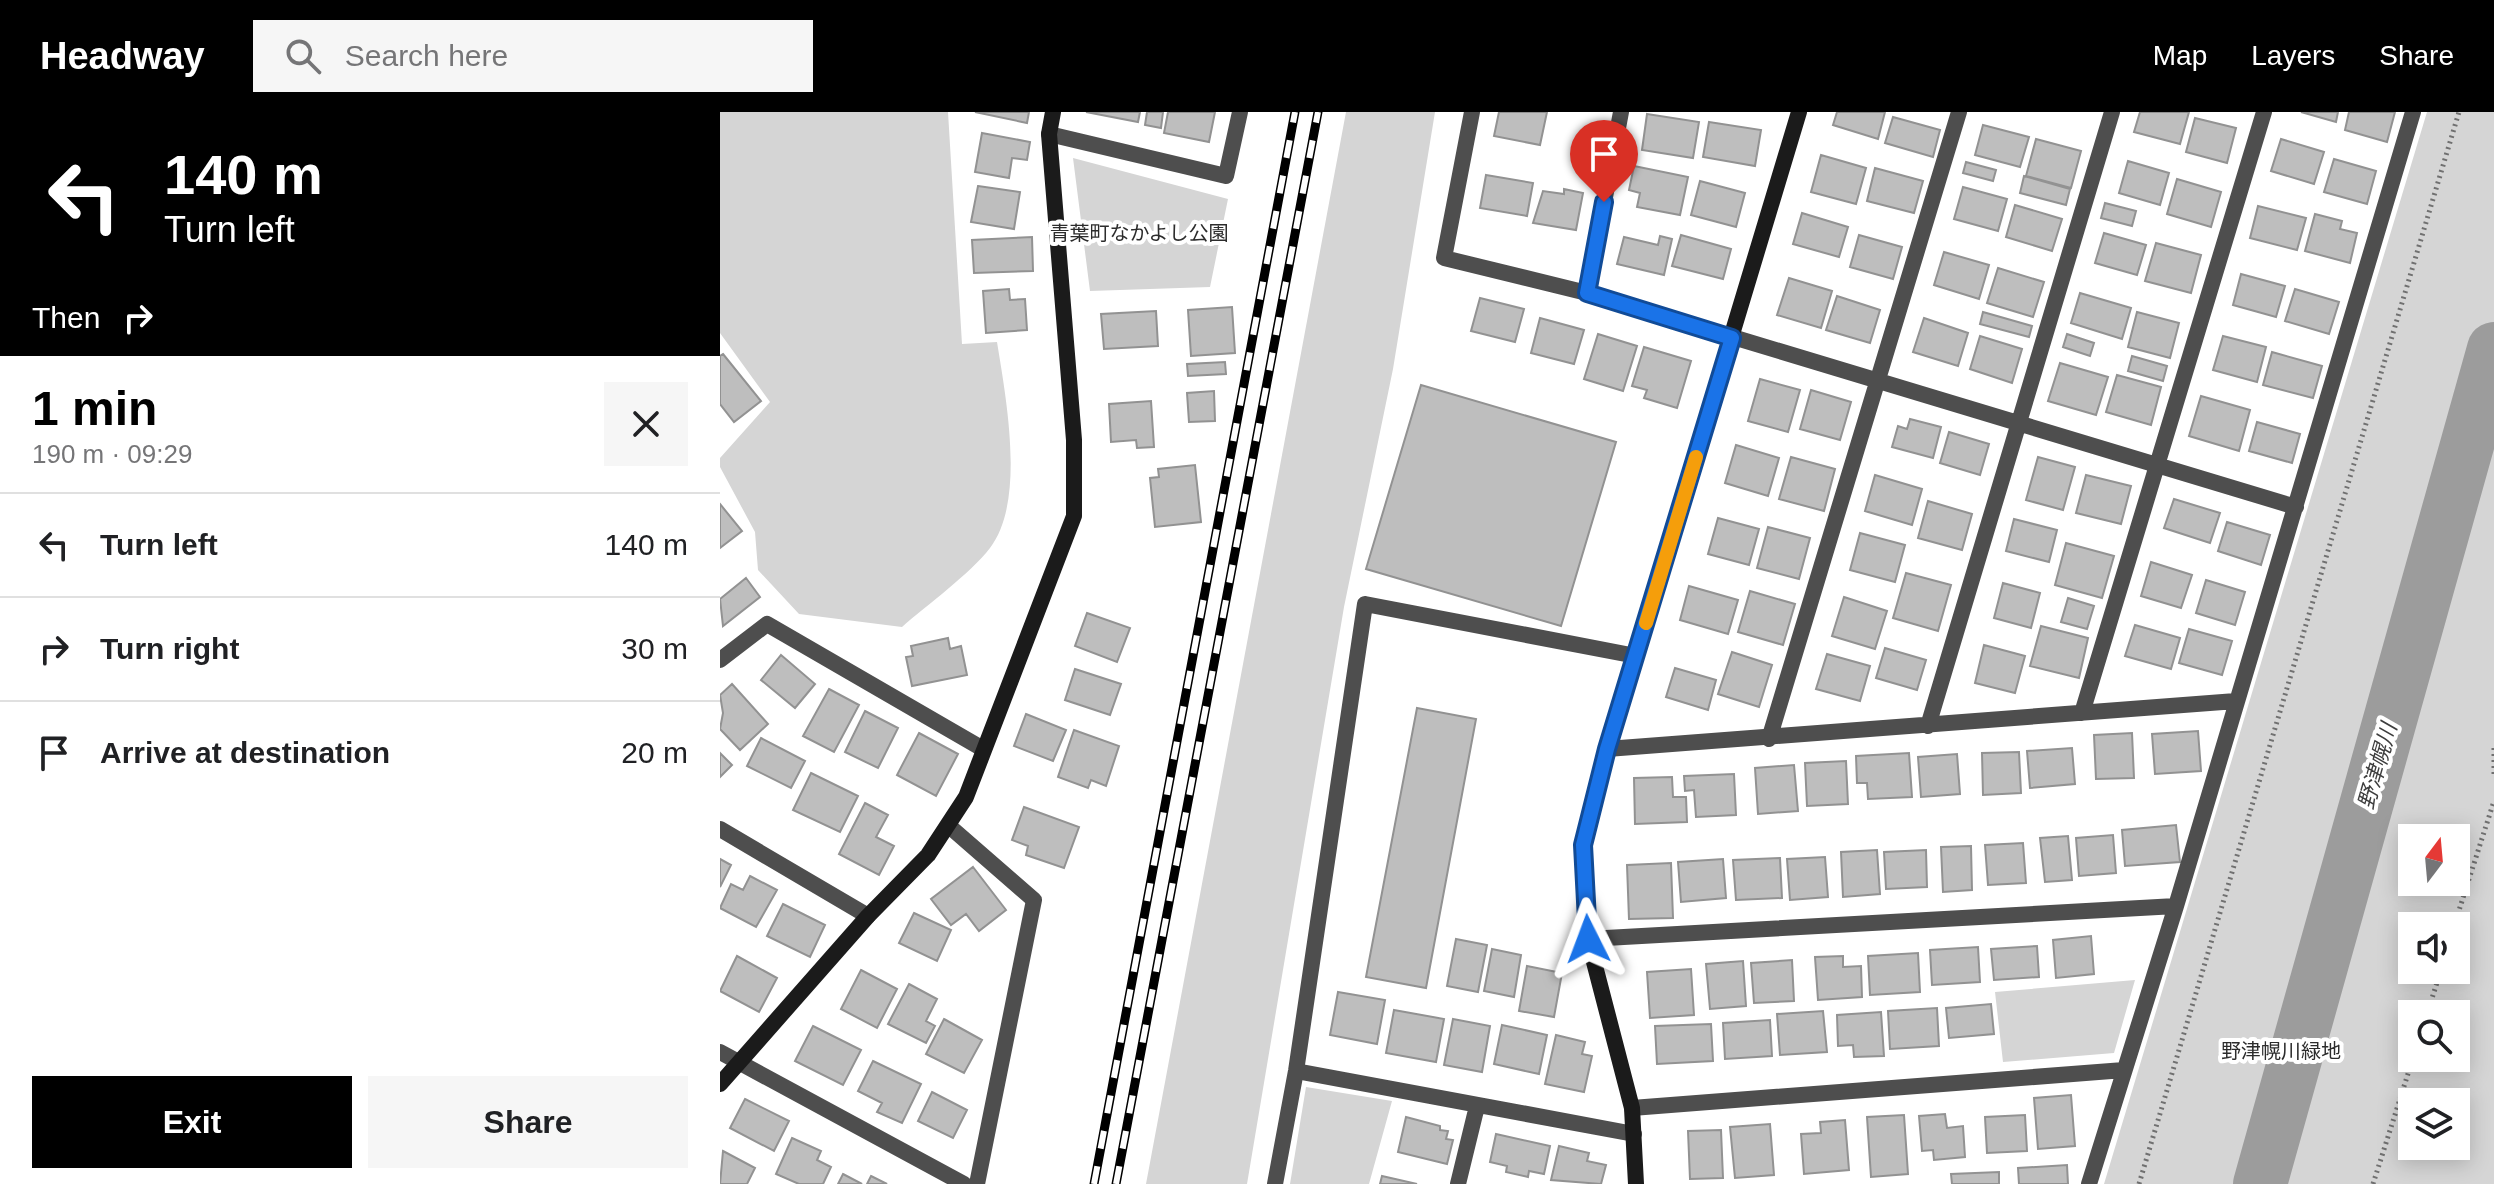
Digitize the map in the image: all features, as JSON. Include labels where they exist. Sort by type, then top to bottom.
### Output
[{"type":"street","points":[[720,1084],[868,916],[928,855],[949,826],[966,797],[1074,516],[1074,440],[1049,134],[1053,112]]},
{"type":"street","points":[[1049,134],[1226,176],[1240,112]]},
{"type":"street","points":[[1472,112],[1444,258],[1587,293],[2019,426],[2296,507]]},
{"type":"street","points":[[1587,293],[1621,112]]},
{"type":"street","points":[[1636,1184],[1632,1108],[1588,939],[1583,845],[1607,749],[1799,112]]},
{"type":"street","points":[[1769,739],[1959,112]]},
{"type":"street","points":[[1928,726],[2112,112]]},
{"type":"street","points":[[2082,713],[2264,112]]},
{"type":"street","points":[[2089,1184],[2176,906],[2413,112]]},
{"type":"street","points":[[1275,1184],[1296,1071],[1365,604],[1636,656]]},
{"type":"street","points":[[720,660],[767,624],[983,749]]},
{"type":"street","points":[[1607,749],[2236,701]]},
{"type":"street","points":[[949,826],[1034,900],[977,1184]]},
{"type":"street","points":[[720,829],[868,916]]},
{"type":"street","points":[[1588,939],[2176,906]]},
{"type":"street","points":[[720,1052],[964,1184]]},
{"type":"street","points":[[1632,1108],[2124,1070]]},
{"type":"street","points":[[1296,1071],[1634,1134]]},
{"type":"street","points":[[1458,1184],[1477,1106]]},
{"type":"path","points":[[2139,1184],[2459,112]]},
{"type":"path","points":[[2494,748],[2494,775]]},
{"type":"path","points":[[2458,912],[2494,801]]},
{"type":"path","points":[[2373,1184],[2409,1072]]},
{"type":"green space","points":[[720,112],[948,112],[962,344],[997,342],[1010,448],[1008,504],[1001,528],[982,558],[902,627],[799,614],[758,570],[755,532],[720,467],[720,458],[770,402],[720,333]]},
{"type":"green space","points":[[1346,112],[1435,112],[1393,369],[1344,607],[1247,1184],[1146,1184]]},
{"type":"green space","name":"野津幌川緑地","points":[[2427,112],[2494,112],[2494,1184],[2104,1184]]},
{"type":"green space","name":"青葉町なかよし公園","points":[[1073,158],[1228,199],[1210,287],[1090,291]]},
{"type":"green space","points":[[2135,980],[2114,1053],[2003,1062],[1995,992]]},
{"type":"green space","points":[[1306,1087],[1392,1101],[1369,1184],[1290,1184]]},
{"type":"building","points":[[975,112],[1029,112],[1027,123]]},
{"type":"building","points":[[1086,112],[1140,112],[1138,122]]},
{"type":"building","points":[[1147,112],[1163,112],[1161,128],[1145,125]]},
{"type":"building","points":[[1168,112],[1215,112],[1209,142],[1164,133]]},
{"type":"building","points":[[1499,112],[1547,112],[1540,145],[1494,136]]},
{"type":"building","points":[[1837,112],[1885,112],[1878,139],[1833,125]]},
{"type":"building","points":[[2140,112],[2189,112],[2180,144],[2134,132]]},
{"type":"building","points":[[2301,112],[2338,112],[2336,122]]},
{"type":"building","points":[[2349,112],[2395,112],[2387,142],[2345,130]]},
{"type":"building","points":[[1647,114],[1699,122],[1693,158],[1642,150]]},
{"type":"building","points":[[1893,117],[1940,130],[1933,157],[1885,143]]},
{"type":"building","points":[[2195,118],[2236,128],[2227,163],[2186,152]]},
{"type":"building","points":[[1709,122],[1761,130],[1755,166],[1703,157]]},
{"type":"building","points":[[1983,125],[2029,137],[2020,167],[1975,155]]},
{"type":"building","points":[[982,133],[1030,142],[1027,160],[1012,158],[1009,178],[975,172]]},
{"type":"building","points":[[2036,139],[2081,151],[2071,188],[2026,176]]},
{"type":"building","points":[[2281,139],[2324,152],[2314,184],[2271,171]]},
{"type":"building","points":[[1821,155],[1866,168],[1856,204],[1811,192]]},
{"type":"building","points":[[2334,159],[2376,171],[2367,204],[2324,192]]},
{"type":"building","points":[[2128,161],[2169,173],[2160,205],[2119,193]]},
{"type":"building","points":[[1966,162],[1996,170],[1993,181],[1963,173]]},
{"type":"building","points":[[1634,166],[1688,177],[1680,215],[1637,207],[1640,193],[1629,190]]},
{"type":"building","points":[[1875,168],[1923,181],[1914,213],[1867,201]]},
{"type":"building","points":[[1486,175],[1533,183],[1527,216],[1480,208]]},
{"type":"building","points":[[2024,176],[2070,189],[2066,205],[2020,193]]},
{"type":"building","points":[[2177,179],[2221,192],[2211,227],[2167,214]]},
{"type":"building","points":[[1700,181],[1745,193],[1736,227],[1691,215]]},
{"type":"building","points":[[978,186],[1020,192],[1014,229],[971,222]]},
{"type":"building","points":[[1963,187],[2007,199],[1998,231],[1954,219]]},
{"type":"building","points":[[1564,189],[1583,193],[1576,230],[1533,223],[1543,191],[1564,194]]},
{"type":"building","points":[[2105,203],[2136,211],[2132,226],[2101,218]]},
{"type":"building","points":[[2015,205],[2062,219],[2052,251],[2006,237]]},
{"type":"building","points":[[2258,206],[2306,218],[2297,250],[2250,238]]},
{"type":"building","points":[[1802,213],[1848,227],[1839,257],[1793,244]]},
{"type":"building","points":[[2315,214],[2342,221],[2340,229],[2357,233],[2350,263],[2305,251]]},
{"type":"building","points":[[2104,233],[2146,245],[2137,275],[2095,263]]},
{"type":"building","points":[[1681,235],[1731,249],[1723,279],[1672,266]]},
{"type":"building","points":[[1859,235],[1902,247],[1893,279],[1850,267]]},
{"type":"building","points":[[1660,236],[1672,239],[1664,275],[1617,264],[1624,237],[1658,245]]},
{"type":"building","points":[[1032,237],[1033,271],[974,273],[972,240]]},
{"type":"building","points":[[2156,243],[2201,255],[2191,293],[2145,281]]},
{"type":"building","points":[[1944,252],[1989,265],[1979,299],[1934,285]]},
{"type":"building","points":[[1998,268],[2044,282],[2033,317],[1987,303]]},
{"type":"building","points":[[2241,274],[2285,286],[2276,317],[2233,305]]},
{"type":"building","points":[[1789,278],[1832,291],[1821,328],[1777,315]]},
{"type":"building","points":[[1009,289],[1010,300],[1025,299],[1027,330],[986,333],[983,291]]},
{"type":"building","points":[[2295,289],[2339,302],[2329,334],[2285,321]]},
{"type":"building","points":[[2080,293],[2131,308],[2122,339],[2071,323]]},
{"type":"building","points":[[1837,296],[1880,310],[1870,343],[1826,330]]},
{"type":"building","points":[[1480,298],[1524,309],[1515,342],[1471,331]]},
{"type":"building","points":[[1232,307],[1235,353],[1191,356],[1188,310]]},
{"type":"building","points":[[1156,311],[1158,346],[1104,349],[1101,314]]},
{"type":"building","points":[[1983,312],[2032,326],[2029,337],[1980,324]]},
{"type":"building","points":[[2137,312],[2179,323],[2170,358],[2128,347]]},
{"type":"building","points":[[1540,318],[1584,330],[1574,364],[1531,353]]},
{"type":"building","points":[[1924,318],[1968,333],[1958,366],[1913,352]]},
{"type":"building","points":[[1598,334],[1637,346],[1623,391],[1584,379]]},
{"type":"building","points":[[2067,334],[2094,343],[2090,356],[2063,347]]},
{"type":"building","points":[[1980,336],[2022,349],[2012,383],[1970,369]]},
{"type":"building","points":[[2223,336],[2266,347],[2257,382],[2213,370]]},
{"type":"building","points":[[1644,347],[1691,361],[1677,408],[1644,398],[1647,390],[1632,386]]},
{"type":"building","points":[[2272,352],[2322,366],[2313,398],[2263,385]]},
{"type":"building","points":[[723,354],[761,401],[734,422],[720,404],[720,356]]},
{"type":"building","points":[[2132,356],[2167,366],[2163,381],[2128,371]]},
{"type":"building","points":[[1225,362],[1226,374],[1188,376],[1187,364]]},
{"type":"building","points":[[2060,363],[2108,377],[2096,415],[2048,401]]},
{"type":"building","points":[[2117,375],[2161,387],[2151,425],[2106,412]]},
{"type":"building","points":[[1760,379],[1800,390],[1788,432],[1748,421]]},
{"type":"building","points":[[1421,385],[1616,442],[1561,626],[1366,569]]},
{"type":"building","points":[[1811,390],[1851,402],[1840,440],[1800,429]]},
{"type":"building","points":[[1214,391],[1215,421],[1189,422],[1187,393]]},
{"type":"building","points":[[2201,396],[2250,410],[2239,451],[2189,436]]},
{"type":"building","points":[[1151,401],[1154,447],[1137,448],[1136,440],[1111,442],[1109,404]]},
{"type":"building","points":[[1910,419],[1941,427],[1933,458],[1892,447],[1898,426],[1907,429]]},
{"type":"building","points":[[2257,422],[2300,434],[2292,463],[2249,451]]},
{"type":"building","points":[[1949,432],[1989,444],[1980,475],[1940,463]]},
{"type":"building","points":[[1736,445],[1779,458],[1768,496],[1725,483]]},
{"type":"building","points":[[1791,457],[1835,469],[1824,511],[1779,499]]},
{"type":"building","points":[[2038,457],[2075,467],[2063,510],[2026,500]]},
{"type":"building","points":[[1195,465],[1201,522],[1155,527],[1150,478],[1159,477],[1158,469]]},
{"type":"building","points":[[1875,475],[1922,489],[1912,525],[1865,511]]},
{"type":"building","points":[[2086,475],[2131,486],[2121,524],[2076,513]]},
{"type":"building","points":[[2174,499],[2220,513],[2210,543],[2164,528]]},
{"type":"building","points":[[1928,501],[1972,514],[1962,550],[1918,538]]},
{"type":"building","points":[[720,504],[742,531],[720,548]]},
{"type":"building","points":[[1718,518],[1759,529],[1749,565],[1708,554]]},
{"type":"building","points":[[2014,519],[2057,530],[2049,562],[2006,551]]},
{"type":"building","points":[[2227,522],[2270,535],[2261,565],[2218,551]]},
{"type":"building","points":[[1768,527],[1810,538],[1799,579],[1757,568]]},
{"type":"building","points":[[1860,533],[1905,545],[1895,582],[1850,570]]},
{"type":"building","points":[[2066,543],[2114,556],[2102,598],[2055,585]]},
{"type":"building","points":[[2151,562],[2192,575],[2181,608],[2141,596]]},
{"type":"building","points":[[1906,573],[1951,585],[1938,631],[1893,618]]},
{"type":"building","points":[[746,578],[760,597],[723,626],[720,599]]},
{"type":"building","points":[[2206,580],[2245,592],[2235,625],[2196,613]]},
{"type":"building","points":[[2003,583],[2040,593],[2031,628],[1994,618]]},
{"type":"building","points":[[1689,586],[1738,600],[1728,634],[1680,620]]},
{"type":"building","points":[[1750,591],[1795,604],[1783,645],[1738,632]]},
{"type":"building","points":[[1844,597],[1887,611],[1875,649],[1832,636]]},
{"type":"building","points":[[2068,598],[2094,606],[2087,629],[2061,622]]},
{"type":"building","points":[[1087,613],[1130,628],[1117,662],[1075,646]]},
{"type":"building","points":[[2135,625],[2180,638],[2171,669],[2125,656]]},
{"type":"building","points":[[2041,626],[2088,638],[2079,678],[2030,666]]},
{"type":"building","points":[[2189,629],[2232,641],[2222,675],[2179,663]]},
{"type":"building","points":[[948,638],[950,649],[961,646],[967,675],[912,686],[906,657],[913,656],[911,646]]},
{"type":"building","points":[[1984,645],[2025,656],[2015,693],[1975,683]]},
{"type":"building","points":[[1885,648],[1926,660],[1917,690],[1876,678]]},
{"type":"building","points":[[1732,652],[1772,665],[1759,707],[1718,694]]},
{"type":"building","points":[[1827,654],[1870,666],[1860,701],[1816,689]]},
{"type":"building","points":[[781,655],[815,684],[795,708],[761,680]]},
{"type":"building","points":[[1675,668],[1716,680],[1708,710],[1666,697]]},
{"type":"building","points":[[1075,669],[1121,684],[1110,715],[1065,700]]},
{"type":"building","points":[[732,684],[768,724],[740,750],[720,729],[723,713],[720,695]]},
{"type":"building","points":[[829,689],[859,705],[834,752],[803,736]]},
{"type":"building","points":[[1417,708],[1476,719],[1426,988],[1366,977]]},
{"type":"building","points":[[865,711],[898,728],[878,768],[845,752]]},
{"type":"building","points":[[1026,714],[1066,730],[1053,761],[1014,746]]},
{"type":"building","points":[[1074,730],[1119,746],[1106,786],[1091,780],[1088,788],[1058,777]]},
{"type":"building","points":[[2198,731],[2201,771],[2155,774],[2152,734]]},
{"type":"building","points":[[919,733],[958,754],[936,796],[897,775]]},
{"type":"building","points":[[2132,733],[2134,778],[2096,779],[2094,735]]},
{"type":"building","points":[[761,738],[805,761],[791,788],[747,766]]},
{"type":"building","points":[[2072,748],[2075,784],[2030,788],[2027,751]]},
{"type":"building","points":[[2019,752],[2021,793],[1983,795],[1982,753]]},
{"type":"building","points":[[720,753],[732,765],[720,777]]},
{"type":"building","points":[[1909,753],[1912,797],[1868,799],[1867,783],[1857,783],[1856,756]]},
{"type":"building","points":[[1957,754],[1960,794],[1921,797],[1918,757]]},
{"type":"building","points":[[1846,761],[1848,804],[1807,806],[1805,763]]},
{"type":"building","points":[[1794,765],[1798,811],[1758,814],[1755,768]]},
{"type":"building","points":[[811,773],[858,796],[840,832],[793,810]]},
{"type":"building","points":[[1734,774],[1736,815],[1696,817],[1694,790],[1685,791],[1684,776]]},
{"type":"building","points":[[1672,777],[1673,797],[1686,797],[1687,822],[1635,824],[1634,778]]},
{"type":"building","points":[[865,803],[888,815],[876,837],[894,846],[879,875],[839,854]]},
{"type":"building","points":[[1024,807],[1079,827],[1064,868],[1026,855],[1028,846],[1012,840]]},
{"type":"building","points":[[2176,825],[2180,862],[2125,866],[2122,830]]},
{"type":"building","points":[[2113,835],[2116,873],[2079,876],[2076,838]]},
{"type":"building","points":[[2068,836],[2072,880],[2045,882],[2040,838]]},
{"type":"building","points":[[2023,843],[2026,883],[1988,885],[1985,845]]},
{"type":"building","points":[[1971,846],[1972,890],[1943,892],[1941,847]]},
{"type":"building","points":[[1877,850],[1880,894],[1843,897],[1841,852]]},
{"type":"building","points":[[1926,850],[1927,887],[1886,889],[1884,852]]},
{"type":"building","points":[[1825,857],[1828,897],[1790,900],[1787,859]]},
{"type":"building","points":[[1780,858],[1782,898],[1736,900],[1733,860]]},
{"type":"building","points":[[720,859],[731,865],[720,887]]},
{"type":"building","points":[[1723,859],[1726,898],[1681,902],[1678,862]]},
{"type":"building","points":[[1671,863],[1673,918],[1629,919],[1627,865]]},
{"type":"building","points":[[973,867],[1006,910],[979,931],[966,914],[951,925],[931,899]]},
{"type":"building","points":[[750,876],[777,890],[756,927],[720,908],[731,884],[743,890]]},
{"type":"building","points":[[783,904],[825,925],[810,957],[767,936]]},
{"type":"building","points":[[914,913],[951,930],[937,961],[899,943]]},
{"type":"building","points":[[2091,936],[2094,974],[2056,978],[2053,940]]},
{"type":"building","points":[[1456,939],[1487,945],[1478,992],[1447,986]]},
{"type":"building","points":[[2037,946],[2039,977],[1994,980],[1991,949]]},
{"type":"building","points":[[1978,947],[1980,982],[1932,985],[1930,950]]},
{"type":"building","points":[[1492,949],[1521,955],[1514,997],[1484,991]]},
{"type":"building","points":[[1918,953],[1920,992],[1870,995],[1868,956]]},
{"type":"building","points":[[737,956],[777,978],[759,1012],[720,991]]},
{"type":"building","points":[[1843,956],[1843,967],[1861,966],[1862,997],[1818,1000],[1815,957]]},
{"type":"building","points":[[1792,960],[1794,1001],[1754,1003],[1751,963]]},
{"type":"building","points":[[1743,961],[1746,1006],[1710,1009],[1706,964]]},
{"type":"building","points":[[1527,966],[1562,973],[1554,1017],[1519,1011]]},
{"type":"building","points":[[1691,969],[1694,1015],[1650,1018],[1647,972]]},
{"type":"building","points":[[861,970],[897,989],[877,1028],[841,1009]]},
{"type":"building","points":[[909,984],[937,999],[926,1021],[935,1026],[926,1043],[888,1024]]},
{"type":"building","points":[[1338,992],[1385,1000],[1377,1044],[1330,1035]]},
{"type":"building","points":[[1991,1004],[1994,1034],[1949,1038],[1946,1008]]},
{"type":"building","points":[[1937,1008],[1939,1046],[1890,1049],[1888,1011]]},
{"type":"building","points":[[1394,1010],[1444,1019],[1436,1062],[1386,1053]]},
{"type":"building","points":[[1823,1011],[1827,1052],[1780,1055],[1777,1014]]},
{"type":"building","points":[[1881,1012],[1884,1056],[1854,1057],[1853,1045],[1838,1046],[1837,1015]]},
{"type":"building","points":[[944,1019],[982,1040],[964,1073],[926,1054]]},
{"type":"building","points":[[1453,1019],[1490,1026],[1482,1072],[1444,1065]]},
{"type":"building","points":[[1770,1020],[1772,1056],[1725,1059],[1723,1023]]},
{"type":"building","points":[[1711,1024],[1713,1061],[1657,1064],[1655,1026]]},
{"type":"building","points":[[1502,1025],[1547,1035],[1539,1074],[1494,1064]]},
{"type":"building","points":[[813,1026],[861,1050],[843,1085],[795,1061]]},
{"type":"building","points":[[1556,1035],[1585,1042],[1582,1054],[1592,1056],[1584,1092],[1545,1084]]},
{"type":"building","points":[[873,1061],[921,1084],[902,1123],[877,1112],[882,1103],[858,1091]]},
{"type":"building","points":[[932,1092],[967,1110],[953,1138],[918,1121]]},
{"type":"building","points":[[2071,1095],[2075,1146],[2038,1149],[2034,1098]]},
{"type":"building","points":[[745,1099],[789,1121],[774,1151],[730,1128]]},
{"type":"building","points":[[1945,1114],[1947,1128],[1963,1126],[1965,1157],[1934,1160],[1933,1150],[1922,1151],[1919,1116]]},
{"type":"building","points":[[1904,1115],[1908,1174],[1871,1177],[1867,1117]]},
{"type":"building","points":[[2025,1115],[2027,1151],[1987,1153],[1985,1117]]},
{"type":"building","points":[[1406,1117],[1448,1131],[1446,1139],[1453,1140],[1447,1164],[1398,1152]]},
{"type":"building","points":[[1845,1120],[1849,1170],[1804,1174],[1801,1134],[1821,1133],[1820,1122]]},
{"type":"building","points":[[1770,1124],[1774,1175],[1735,1178],[1730,1127]]},
{"type":"building","points":[[1721,1130],[1723,1178],[1690,1179],[1688,1131]]},
{"type":"building","points":[[1496,1134],[1550,1146],[1544,1174],[1529,1171],[1528,1177],[1506,1172],[1507,1166],[1490,1162]]},
{"type":"building","points":[[792,1138],[821,1151],[817,1160],[831,1167],[823,1184],[799,1184],[776,1174]]},
{"type":"building","points":[[1559,1146],[1589,1153],[1587,1161],[1606,1165],[1601,1184],[1551,1180]]},
{"type":"building","points":[[723,1151],[755,1168],[747,1184],[720,1184]]},
{"type":"building","points":[[2067,1165],[2068,1184],[2019,1184],[2018,1168]]},
{"type":"building","points":[[1999,1172],[1999,1184],[1952,1184],[1951,1174]]},
{"type":"building","points":[[843,1174],[862,1184],[838,1184]]},
{"type":"building","points":[[871,1176],[887,1184],[867,1184]]},
{"type":"building","points":[[1382,1176],[1417,1184],[1380,1184]]},
{"type":"waterway","name":"野津幌川","points":[[2260,1184],[2494,349]]},
{"type":"railway","points":[[1094,1184],[1295,112]]},
{"type":"railway","points":[[1116,1184],[1318,112]]},
{"type":"slow traffic","points":[[1646,623],[1696,457]]},
{"type":"route","points":[[1588,939],[1583,845],[1607,749],[1732,338],[1587,293],[1604,202]]}]
